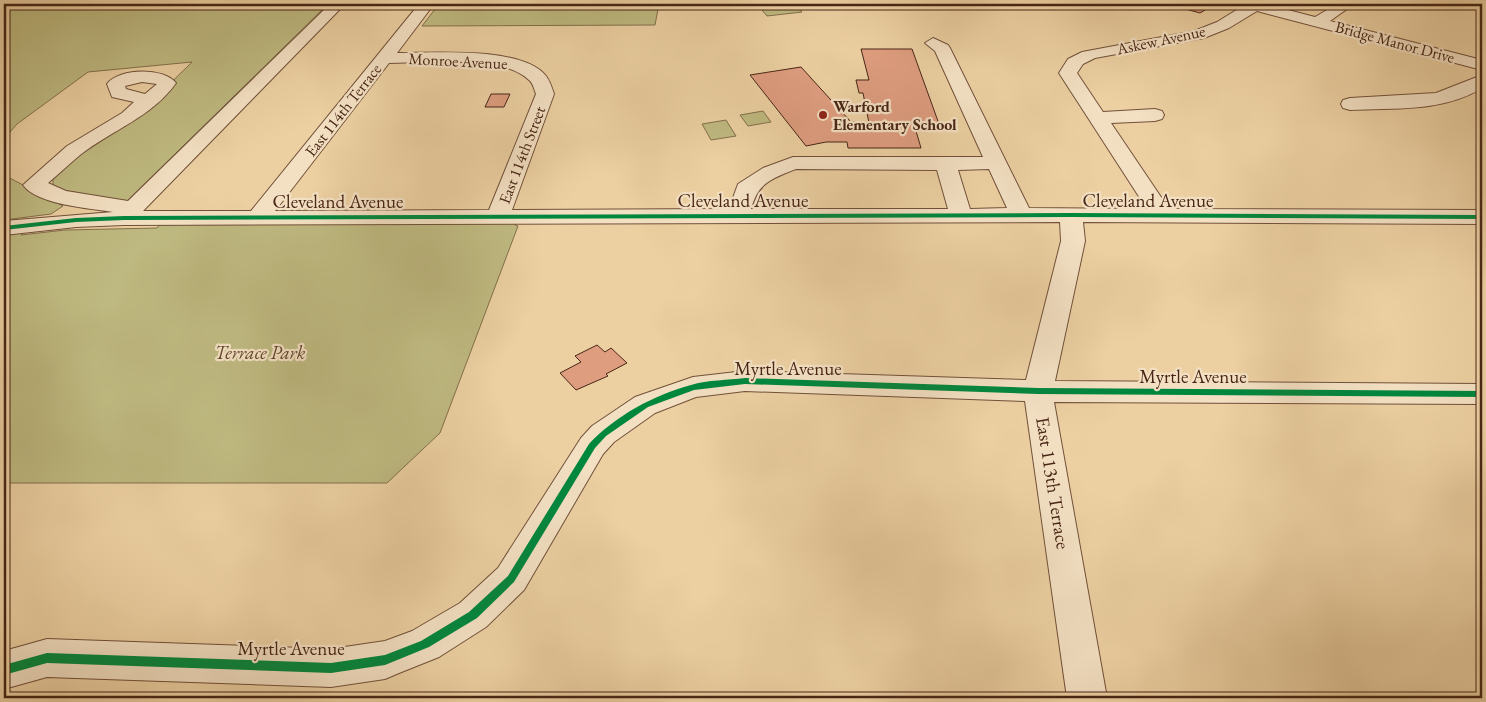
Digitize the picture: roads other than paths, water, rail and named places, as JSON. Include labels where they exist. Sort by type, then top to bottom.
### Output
[{"type":"street","points":[[148,100],[129,117],[74,150],[34,185],[61,197],[129,213],[338,4]]},
{"type":"street","name":"East 114th Terrace","points":[[258,217],[427,4]]},
{"type":"street","points":[[1317,22],[1347,4]]},
{"type":"street","name":"Bridge Manor Drive","points":[[1252,5],[1482,66]]},
{"type":"street","name":"Askew Avenue","points":[[1097,118],[1068,73],[1070,66],[1076,60],[1092,54],[1198,35],[1223,25],[1252,5]]},
{"type":"street","points":[[933,43],[942,48],[1021,215]]},
{"type":"street","name":"Monroe Avenue","points":[[384,58],[492,59],[508,62],[522,66],[539,75],[545,85],[546,94]]},
{"type":"street","points":[[1350,104],[1408,102],[1447,96],[1473,87],[1482,80]]},
{"type":"street","name":"East 114th Street","points":[[498,217],[546,94]]},
{"type":"street","points":[[1097,118],[1155,115]]},
{"type":"street","points":[[1097,118],[1162,216]]},
{"type":"street","points":[[738,216],[746,189],[770,172],[793,164],[996,163]]},
{"type":"street","points":[[946,164],[961,216]]},
{"type":"street","name":"Cleveland Avenue","points":[[4,228],[129,213],[258,217],[1021,215],[1072,228],[1162,216],[1482,217]]},
{"type":"street","name":"East 113th Terrace","points":[[1072,228],[1038,391],[1087,698]]},
{"type":"street","name":"Myrtle Avenue","points":[[4,670],[46,658],[331,668],[385,660],[425,644],[473,615],[511,580],[592,446],[604,434],[646,405],[693,388],[745,381],[1038,391],[1482,394]]},
{"type":"place","name":"Warford Elementary School","points":[[823,115]]},
{"type":"park label","name":"Terrace Park","points":[[260,352]]}]
